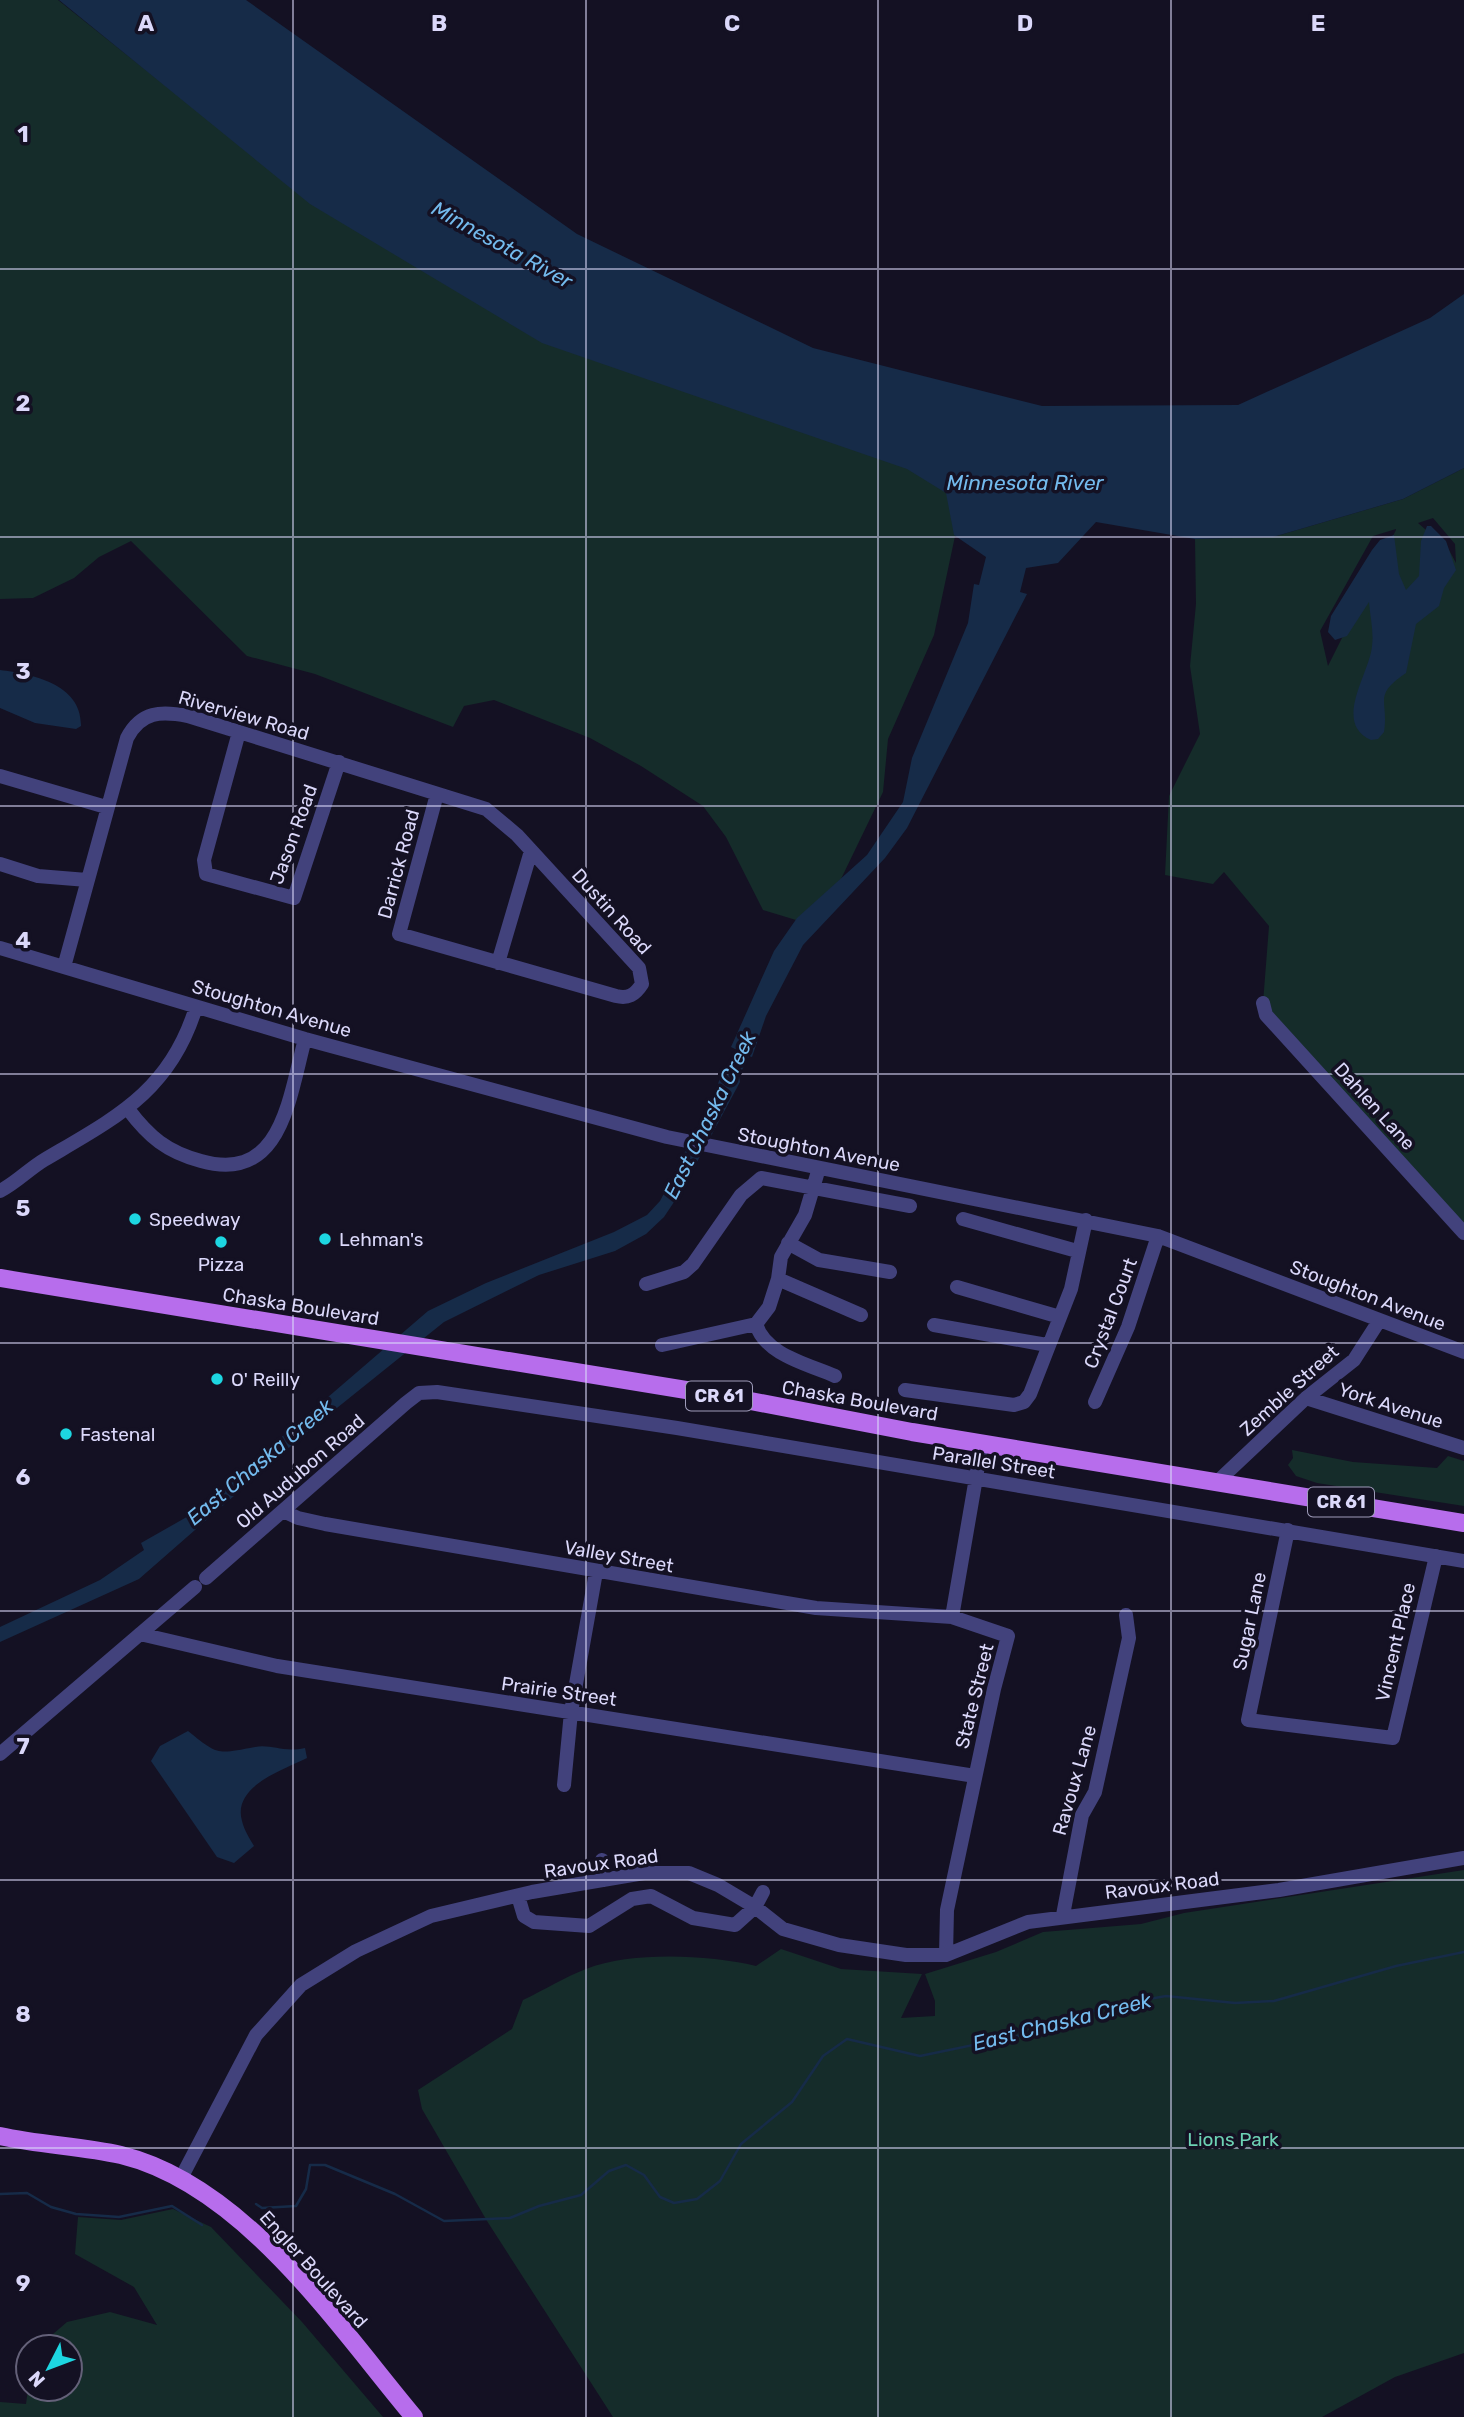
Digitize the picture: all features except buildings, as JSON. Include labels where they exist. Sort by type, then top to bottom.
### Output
[{"type":"main road","points":[[0,1268],[66,1289]]},
{"type":"main road","name":"Chaska Boulevard","points":[[0,1278],[1464,1523]]},
{"type":"main road","name":"Engler Boulevard","points":[[0,2136],[122,2155],[180,2180],[235,2214],[285,2264],[414,2417]]},
{"type":"street","name":"Riverview Road","points":[[64,967],[127,738],[132,727],[146,716],[166,712],[339,762],[486,809],[531,851]]},
{"type":"street","name":"Jason Road","points":[[239,732],[204,860],[206,874],[294,898],[339,762]]},
{"type":"street","points":[[0,776],[106,807]]},
{"type":"street","name":"Darrick Road","points":[[437,794],[399,934],[498,963]]},
{"type":"street","points":[[498,963],[531,851]]},
{"type":"street","name":"Dustin Road","points":[[498,963],[625,998],[636,993],[642,984],[639,968],[531,851]]},
{"type":"street","points":[[0,864],[38,876],[87,880]]},
{"type":"street","name":"Stoughton Avenue","points":[[0,948],[305,1039],[667,1137],[1158,1236],[1464,1352]]},
{"type":"street","name":"Dahlen Lane","points":[[1263,1003],[1265,1015],[1464,1233]]},
{"type":"street","points":[[2,1193],[39,1163],[128,1109],[173,1059],[189,1029],[196,1007]]},
{"type":"street","points":[[128,1109],[156,1142],[172,1152],[223,1166],[244,1164],[261,1155],[272,1142],[287,1103],[305,1039]]},
{"type":"street","points":[[662,1345],[756,1324],[769,1307],[781,1258],[815,1189],[819,1168]]},
{"type":"street","points":[[646,1284],[684,1272],[693,1264],[740,1195],[761,1178],[911,1206]]},
{"type":"street","points":[[964,1219],[1077,1251]]},
{"type":"street","points":[[905,1390],[1014,1405],[1024,1402],[1030,1394],[1071,1289],[1077,1251],[1086,1220]]},
{"type":"street","name":"Crystal Court","points":[[1095,1402],[1128,1327],[1158,1236]]},
{"type":"street","points":[[789,1243],[819,1260],[890,1272]]},
{"type":"street","points":[[778,1279],[861,1315]]},
{"type":"street","points":[[957,1286],[1060,1317]]},
{"type":"street","name":"Zemble Street","points":[[1217,1482],[1306,1398],[1354,1360],[1379,1321]]},
{"type":"street","points":[[756,1324],[767,1343],[835,1376]]},
{"type":"street","points":[[934,1325],[1047,1345]]},
{"type":"street","name":"Parallel Street","points":[[419,1393],[437,1392],[517,1404],[1464,1561]]},
{"type":"street","name":"Old Audubon Road","points":[[1,1753],[419,1393]]},
{"type":"street","name":"York Avenue","points":[[1306,1398],[1464,1448]]},
{"type":"street","points":[[952,1617],[982,1443]]},
{"type":"street","name":"Valley Street","points":[[283,1511],[298,1518],[324,1524],[817,1608],[952,1617]]},
{"type":"street","name":"Sugar Lane","points":[[1288,1530],[1248,1720],[1393,1738]]},
{"type":"street","name":"Vincent Place","points":[[1393,1738],[1436,1556]]},
{"type":"street","points":[[564,1785],[571,1712],[596,1572]]},
{"type":"street","name":"Ravoux Lane","points":[[1063,1915],[1082,1815],[1096,1792],[1129,1638],[1126,1615]]},
{"type":"street","name":"State Street","points":[[946,1955],[947,1910],[1008,1636],[952,1617]]},
{"type":"street","name":"Prairie Street","points":[[140,1634],[277,1666],[975,1776]]},
{"type":"street","name":"Ravoux Road","points":[[180,2180],[256,2035],[271,2016],[301,1985],[356,1951],[431,1916],[518,1896],[644,1873],[689,1873],[718,1885],[755,1907],[783,1929],[839,1945],[906,1955],[946,1955],[1028,1922],[1063,1915],[1279,1889],[1464,1858]]},
{"type":"street","points":[[602,1860],[604,1880]]},
{"type":"street","points":[[518,1896],[524,1916],[534,1922],[589,1926],[632,1899],[651,1896],[693,1918],[735,1924],[755,1907],[763,1892]]},
{"type":"green space","points":[[0,0],[58,0],[172,91],[905,460],[955,491],[958,522],[934,635],[888,739],[883,792],[841,879],[796,920],[763,910],[726,837],[703,806],[641,766],[590,738],[494,700],[464,706],[453,727],[315,674],[247,656],[131,541],[99,557],[74,578],[33,598],[0,599]]},
{"type":"green space","points":[[1464,468],[1464,1233],[1263,1003],[1269,926],[1224,872],[1213,884],[1165,875],[1169,796],[1200,734],[1190,666],[1196,604],[1195,539],[1273,537],[1403,499]],"holes":[[[1433,518],[1455,544],[1456,563],[1449,550],[1418,523]],[[1396,530],[1328,666],[1320,631],[1373,536]]]},
{"type":"green space","points":[[1292,1450],[1353,1462],[1437,1468],[1448,1456],[1464,1461],[1464,1506],[1317,1483],[1296,1476],[1288,1465],[1293,1458]]},
{"type":"green space","name":"Lions Park","points":[[1464,1870],[1464,2353],[1395,2377],[1322,2417],[613,2417],[487,2221],[422,2109],[418,2090],[512,2029],[523,2000],[578,1972],[605,1963],[648,1957],[694,1957],[756,1966],[781,1949],[841,1969],[922,1974],[901,2018],[935,2016],[935,2001],[925,1974],[996,1952],[1043,1932],[1141,1924],[1184,1913]]},
{"type":"green space","points":[[173,2209],[211,2227],[302,2322],[383,2417],[0,2417],[0,2402],[84,2403],[84,2333],[54,2333],[67,2322],[110,2312],[157,2325],[134,2287],[75,2254],[78,2217],[121,2220]]},
{"type":"water","name":"Minnesota River","points":[[59,0],[246,0],[577,234],[813,348],[1042,406],[1238,405],[1430,318],[1464,294],[1464,468],[1403,499],[1273,537],[1195,539],[1096,522],[1058,563],[1026,568],[1020,592],[1027,594],[907,828],[885,858],[803,945],[766,1016],[752,1057],[749,1056],[739,1076],[740,1082],[682,1190],[664,1217],[646,1234],[615,1251],[539,1275],[444,1322],[307,1432],[139,1579],[0,1642],[0,1627],[100,1580],[144,1550],[141,1543],[192,1514],[428,1311],[486,1283],[614,1232],[647,1215],[660,1201],[715,1094],[721,1074],[725,1072],[737,1050],[731,1047],[774,951],[797,918],[867,855],[903,802],[912,758],[968,623],[974,584],[979,585],[986,557],[954,535],[946,493],[907,469],[542,343],[310,204]]},
{"type":"water","points":[[1427,526],[1431,526],[1446,541],[1456,570],[1444,588],[1439,606],[1416,624],[1406,673],[1385,693],[1384,732],[1378,739],[1371,740],[1360,732],[1354,722],[1356,697],[1372,646],[1369,602],[1347,636],[1335,640],[1328,632],[1331,616],[1372,550],[1380,540],[1394,535],[1399,574],[1406,590],[1419,576],[1421,541]]},
{"type":"water","points":[[0,670],[40,678],[64,691],[79,712],[81,726],[76,729],[35,723],[0,708]]},
{"type":"water","points":[[188,1731],[213,1749],[225,1752],[261,1746],[290,1750],[305,1748],[307,1758],[262,1781],[245,1798],[241,1809],[242,1821],[254,1846],[234,1863],[217,1857],[151,1761],[160,1746]]},
{"type":"waterway","name":"East Chaska Creek","points":[[256,2204],[262,2208],[296,2206],[306,2189],[310,2165],[325,2165],[395,2194],[444,2221],[510,2218],[539,2206],[581,2195],[609,2171],[626,2165],[644,2175],[660,2197],[674,2203],[697,2199],[720,2181],[741,2144],[792,2102],[823,2056],[847,2039],[920,2056],[1051,2029],[1087,2013],[1121,2004],[1166,1996],[1235,2003],[1274,2001],[1396,1966],[1464,1952]]},
{"type":"waterway","name":"East Chaska Creek","points":[[0,2194],[27,2193],[51,2207],[76,2214],[119,2217],[172,2206],[202,2225]]},
{"type":"place","name":"Speedway","points":[[135,1219]]},
{"type":"place","name":"Lehman's","points":[[325,1239]]},
{"type":"place","name":"Pizza","points":[[221,1242]]},
{"type":"place","name":"O' Reilly","points":[[217,1379]]},
{"type":"place","name":"Fastenal","points":[[66,1434]]}]
